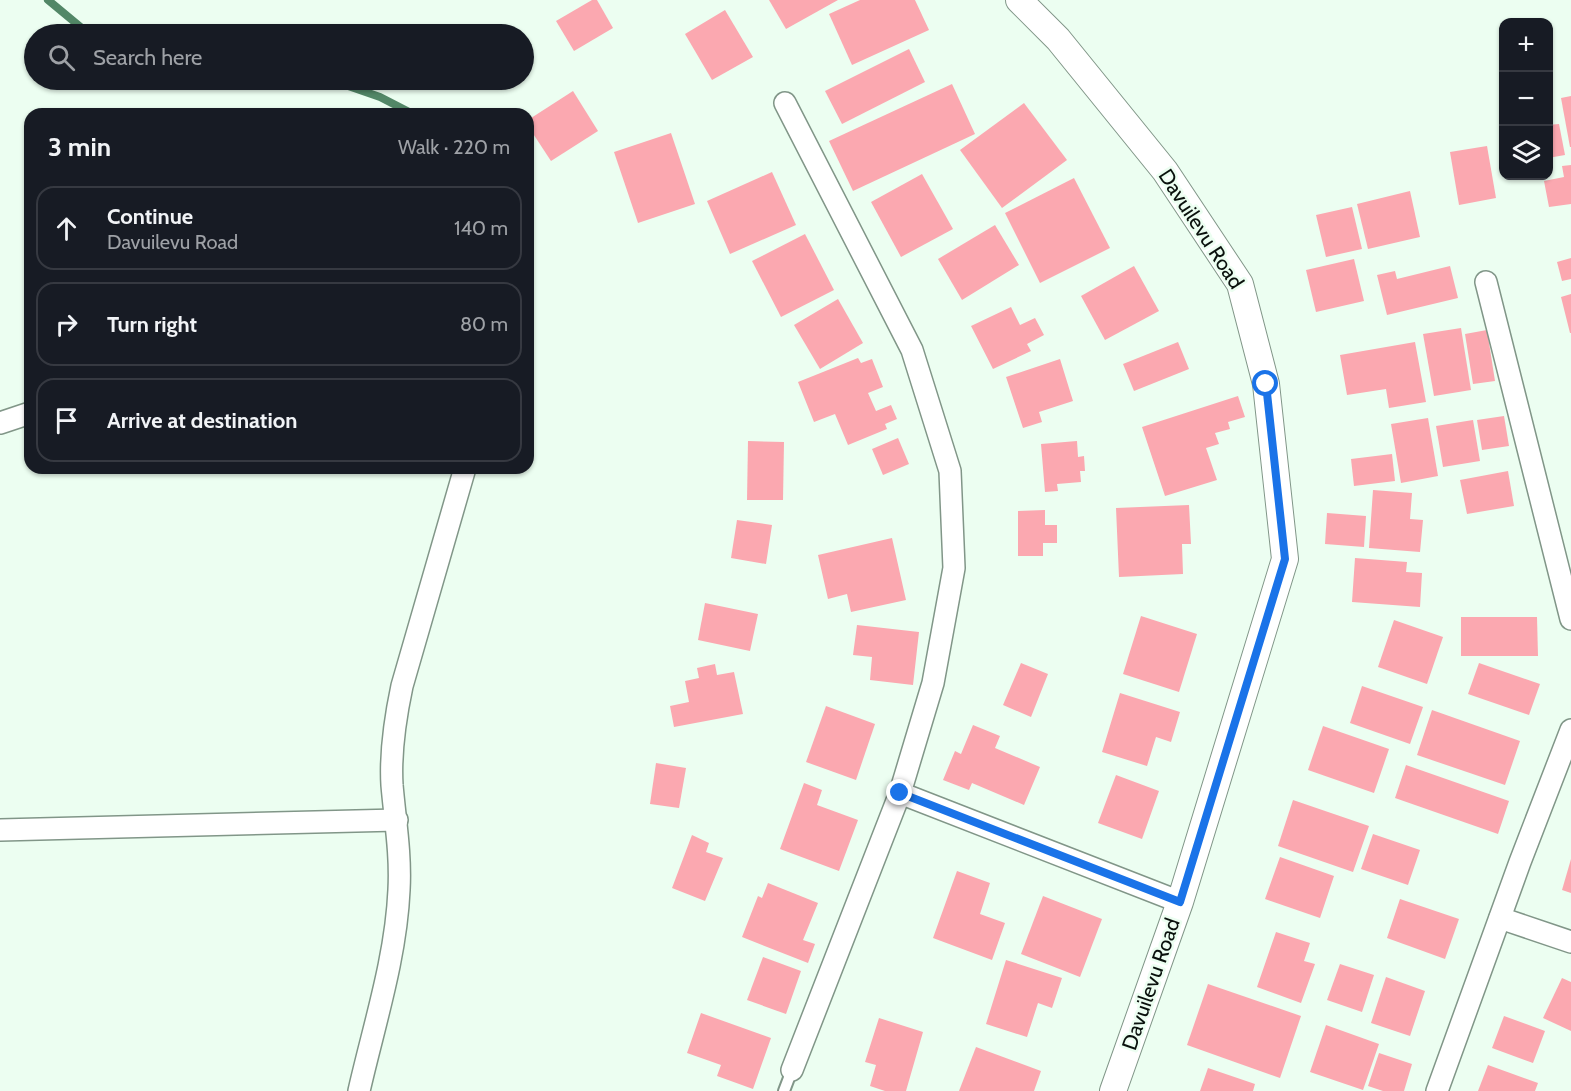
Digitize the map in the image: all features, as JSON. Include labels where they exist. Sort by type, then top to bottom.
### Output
[{"type":"street","name":"Davuilevu Road","points":[[1019,0],[1058,39],[1165,171],[1240,284],[1266,384],[1285,559],[1180,902],[1113,1091]]},
{"type":"street","points":[[785,103],[912,350],[950,471],[954,568],[933,683],[900,793],[792,1070]]},
{"type":"street","points":[[1486,282],[1571,619]]},
{"type":"street","points":[[0,423],[24,416]]},
{"type":"street","points":[[359,1091],[385,984],[396,924],[399,890],[397,820],[392,763],[394,718],[463,474]]},
{"type":"street","points":[[1437,1091],[1571,729]]},
{"type":"street","points":[[900,793],[1180,902]]},
{"type":"street","points":[[0,830],[397,820]]},
{"type":"street","points":[[1500,918],[1571,942]]},
{"type":"lane","points":[[784,1091],[792,1070]]},
{"type":"building","points":[[592,0],[597,0],[613,28],[574,51],[556,21]]},
{"type":"building","points":[[769,0],[838,0],[786,29]]},
{"type":"building","points":[[860,0],[915,0],[929,30],[852,65],[829,14]]},
{"type":"building","points":[[725,10],[753,57],[712,80],[685,34]]},
{"type":"building","points":[[909,49],[925,82],[842,124],[825,91]]},
{"type":"building","points":[[952,84],[975,134],[853,191],[829,141]]},
{"type":"building","points":[[573,91],[598,131],[551,161],[534,135],[534,116]]},
{"type":"building","points":[[1571,96],[1571,147],[1570,147],[1561,98]]},
{"type":"building","points":[[1024,103],[1067,160],[1002,208],[960,150]]},
{"type":"building","points":[[1559,124],[1565,155],[1553,157],[1553,125]]},
{"type":"building","points":[[671,133],[695,204],[638,223],[614,152]]},
{"type":"building","points":[[1487,146],[1496,198],[1459,205],[1450,152]]},
{"type":"building","points":[[1571,165],[1571,204],[1549,207],[1544,181],[1564,177],[1562,166]]},
{"type":"building","points":[[772,172],[796,225],[730,254],[707,201]]},
{"type":"building","points":[[922,174],[953,229],[901,257],[871,202]]},
{"type":"building","points":[[1074,178],[1110,248],[1040,283],[1005,213]]},
{"type":"building","points":[[1410,191],[1420,237],[1368,249],[1357,204]]},
{"type":"building","points":[[1352,207],[1362,249],[1326,257],[1316,215]]},
{"type":"building","points":[[995,225],[1019,265],[962,300],[938,259]]},
{"type":"building","points":[[805,234],[834,290],[781,317],[752,261]]},
{"type":"building","points":[[1571,258],[1571,279],[1562,281],[1557,262]]},
{"type":"building","points":[[1354,259],[1364,301],[1316,312],[1306,270]]},
{"type":"building","points":[[1134,266],[1159,311],[1105,340],[1081,296]]},
{"type":"building","points":[[1450,266],[1458,298],[1387,315],[1377,275],[1395,271],[1397,279]]},
{"type":"building","points":[[1571,294],[1571,333],[1570,333],[1561,297]]},
{"type":"building","points":[[838,299],[863,343],[820,369],[794,325]]},
{"type":"building","points":[[1011,307],[1020,325],[1035,318],[1044,335],[1027,344],[1031,351],[993,369],[971,326]]},
{"type":"building","points":[[1461,328],[1471,390],[1434,396],[1423,334]]},
{"type":"building","points":[[1487,330],[1495,381],[1473,384],[1465,334]]},
{"type":"building","points":[[1178,342],[1189,369],[1134,391],[1123,364]]},
{"type":"building","points":[[1415,342],[1426,402],[1389,408],[1386,389],[1347,395],[1340,355]]},
{"type":"building","points":[[858,358],[861,363],[872,359],[883,387],[868,393],[876,411],[891,405],[897,419],[885,424],[887,429],[848,445],[835,414],[814,422],[798,382]]},
{"type":"building","points":[[1060,359],[1073,401],[1039,412],[1042,422],[1023,428],[1006,377]]},
{"type":"building","points":[[1238,396],[1245,417],[1228,422],[1230,429],[1215,433],[1219,444],[1206,448],[1217,480],[1165,496],[1142,427]]},
{"type":"building","points":[[1504,416],[1509,446],[1482,450],[1477,420]]},
{"type":"building","points":[[1428,418],[1438,476],[1401,483],[1391,424]]},
{"type":"building","points":[[1473,420],[1480,461],[1443,467],[1436,426]]},
{"type":"building","points":[[898,438],[909,464],[883,475],[872,449]]},
{"type":"building","points":[[748,441],[784,442],[783,500],[747,500]]},
{"type":"building","points":[[1077,441],[1078,457],[1084,456],[1085,471],[1080,471],[1081,482],[1057,484],[1058,491],[1045,492],[1041,444]]},
{"type":"building","points":[[1392,454],[1395,481],[1354,486],[1351,459]]},
{"type":"building","points":[[1508,471],[1514,506],[1467,514],[1460,480]]},
{"type":"building","points":[[1373,490],[1412,493],[1410,519],[1423,520],[1420,552],[1369,548]]},
{"type":"building","points":[[1189,505],[1191,544],[1182,544],[1183,574],[1119,577],[1116,508]]},
{"type":"building","points":[[1045,510],[1045,525],[1057,525],[1057,543],[1043,543],[1043,556],[1018,556],[1018,511]]},
{"type":"building","points":[[1327,513],[1366,516],[1364,547],[1325,544]]},
{"type":"building","points":[[737,520],[772,525],[766,564],[731,558]]},
{"type":"building","points":[[892,538],[906,600],[851,612],[847,594],[828,599],[818,555]]},
{"type":"building","points":[[1355,558],[1407,562],[1406,572],[1422,573],[1420,607],[1352,602]]},
{"type":"building","points":[[705,603],[758,614],[750,651],[698,640]]},
{"type":"building","points":[[1141,616],[1197,634],[1179,692],[1123,674]]},
{"type":"building","points":[[1461,617],[1537,617],[1538,656],[1461,656]]},
{"type":"building","points":[[1394,620],[1443,637],[1427,684],[1378,667]]},
{"type":"building","points":[[857,625],[919,632],[913,685],[870,680],[872,657],[853,655]]},
{"type":"building","points":[[1021,663],[1048,674],[1031,717],[1003,705]]},
{"type":"building","points":[[1479,663],[1540,684],[1529,715],[1468,694]]},
{"type":"building","points":[[715,664],[717,675],[734,672],[743,714],[674,727],[670,706],[689,702],[685,681],[699,678],[697,668]]},
{"type":"building","points":[[1362,686],[1423,707],[1410,744],[1350,723]]},
{"type":"building","points":[[1120,693],[1180,712],[1171,742],[1156,737],[1147,766],[1102,752]]},
{"type":"building","points":[[826,706],[875,724],[856,780],[806,762]]},
{"type":"building","points":[[1432,710],[1520,741],[1505,785],[1417,755]]},
{"type":"building","points":[[973,725],[1000,736],[995,748],[1040,767],[1024,805],[972,783],[969,790],[943,780],[955,751],[961,754]]},
{"type":"building","points":[[1323,726],[1389,749],[1374,793],[1308,770]]},
{"type":"building","points":[[656,763],[686,768],[679,808],[650,804]]},
{"type":"building","points":[[1406,765],[1509,801],[1498,834],[1395,798]]},
{"type":"building","points":[[1116,775],[1159,791],[1142,839],[1098,823]]},
{"type":"building","points":[[804,783],[822,790],[817,805],[858,820],[839,871],[780,849]]},
{"type":"building","points":[[1293,800],[1369,826],[1353,872],[1278,846]]},
{"type":"building","points":[[1373,834],[1420,850],[1408,885],[1361,869]]},
{"type":"building","points":[[692,835],[709,843],[706,852],[723,858],[705,901],[672,888]]},
{"type":"building","points":[[1280,857],[1334,876],[1320,918],[1265,899]]},
{"type":"building","points":[[1571,859],[1571,893],[1562,890]]},
{"type":"building","points":[[957,871],[990,883],[980,914],[1005,923],[992,960],[933,938]]},
{"type":"building","points":[[768,883],[818,903],[803,940],[815,944],[808,963],[742,937],[758,896],[762,898]]},
{"type":"building","points":[[1043,896],[1102,919],[1080,977],[1021,954]]},
{"type":"building","points":[[1400,899],[1459,919],[1445,959],[1387,938]]},
{"type":"building","points":[[1276,932],[1310,943],[1304,961],[1315,964],[1301,1003],[1257,987]]},
{"type":"building","points":[[763,957],[801,971],[786,1014],[747,1000]]},
{"type":"building","points":[[1006,960],[1062,978],[1052,1008],[1038,1003],[1027,1037],[986,1024]]},
{"type":"building","points":[[1340,964],[1374,975],[1362,1012],[1327,1000]]},
{"type":"building","points":[[1386,977],[1425,991],[1410,1036],[1371,1023]]},
{"type":"building","points":[[1562,978],[1571,982],[1571,1031],[1543,1018]]},
{"type":"building","points":[[1208,984],[1301,1016],[1280,1078],[1187,1045]]},
{"type":"building","points":[[701,1013],[771,1038],[753,1089],[717,1076],[721,1065],[687,1053]]},
{"type":"building","points":[[1504,1016],[1545,1031],[1533,1063],[1492,1048]]},
{"type":"building","points":[[879,1018],[923,1032],[906,1091],[885,1091],[870,1086],[876,1065],[865,1062]]},
{"type":"building","points":[[1326,1025],[1379,1044],[1363,1090],[1310,1072]]},
{"type":"building","points":[[976,1047],[1041,1071],[1034,1091],[959,1091]]},
{"type":"building","points":[[1379,1053],[1412,1064],[1404,1091],[1383,1091],[1368,1086]]},
{"type":"building","points":[[1488,1065],[1538,1083],[1535,1091],[1478,1091]]},
{"type":"building","points":[[1208,1068],[1255,1084],[1253,1091],[1200,1091]]},
{"type":"waterway","points":[[48,0],[77,24]]},
{"type":"waterway","points":[[360,90],[401,108]]},
{"type":"route","points":[[900,793],[1180,902],[1285,559],[1266,384]]}]
